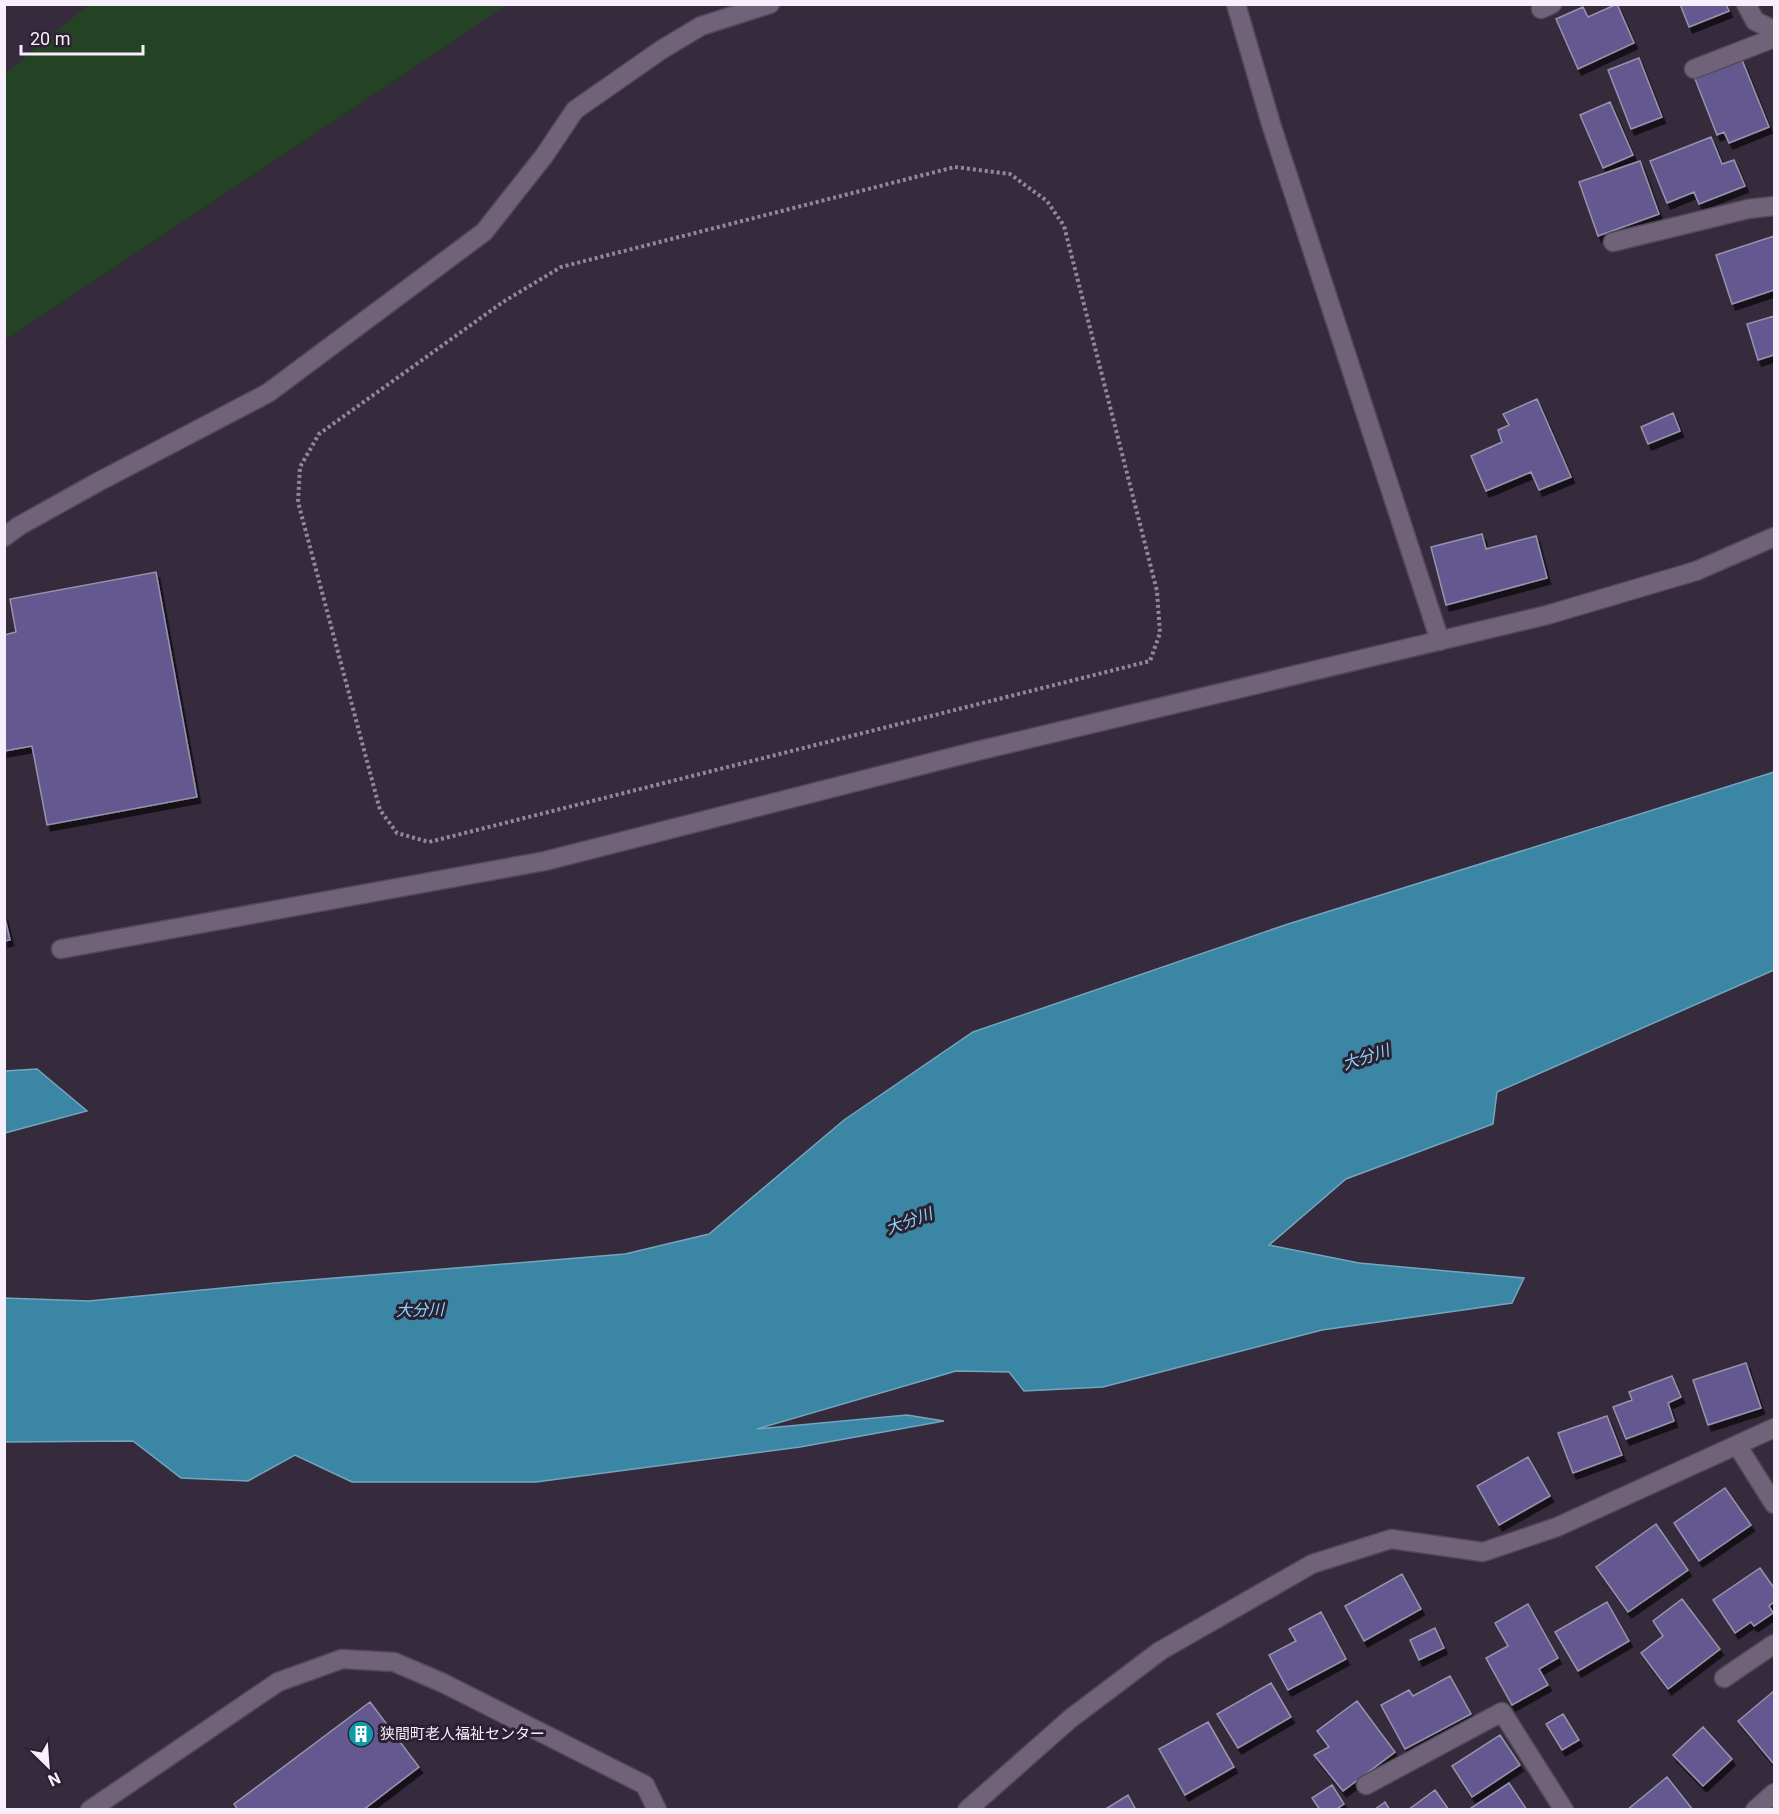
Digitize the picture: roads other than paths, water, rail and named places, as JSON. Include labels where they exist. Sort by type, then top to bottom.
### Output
[{"type":"street","points":[[4,537],[19,526],[98,482],[268,393],[484,232],[544,156],[575,111],[701,26],[771,4]]},
{"type":"street","points":[[1236,4],[1271,124],[1440,641]]},
{"type":"street","points":[[1746,4],[1755,21],[1774,30]]},
{"type":"street","points":[[1694,69],[1774,38]]},
{"type":"street","points":[[1613,242],[1748,209],[1774,206]]},
{"type":"street","points":[[61,949],[545,861],[973,752],[1546,615],[1696,571],[1774,537]]},
{"type":"street","points":[[967,1809],[1070,1719],[1160,1651],[1312,1564],[1391,1539],[1483,1552],[1557,1527],[1774,1428]]},
{"type":"street","points":[[1737,1445],[1774,1504]]},
{"type":"street","points":[[1724,1678],[1774,1644]]},
{"type":"street","points":[[90,1809],[278,1682],[342,1659],[394,1662],[443,1683],[645,1785],[657,1809]]},
{"type":"street","points":[[1365,1785],[1502,1712],[1564,1809]]},
{"type":"street","points":[[1755,1809],[1774,1793]]},
{"type":"water","name":"大分川","points":[[1774,772],[1774,970],[1497,1092],[1493,1124],[1346,1179],[1269,1245],[1359,1263],[1524,1278],[1512,1303],[1322,1330],[1103,1387],[1024,1391],[1009,1372],[956,1371],[757,1429],[907,1415],[944,1421],[800,1447],[536,1482],[352,1482],[295,1455],[248,1481],[181,1478],[133,1441],[5,1442],[5,1298],[89,1301],[625,1254],[709,1234],[844,1120],[973,1032],[1285,925]]},
{"type":"water","points":[[37,1069],[87,1111],[5,1133],[5,1071]]},
{"type":"place","name":"狭間町老人福祉センター","points":[[361,1734]]}]
